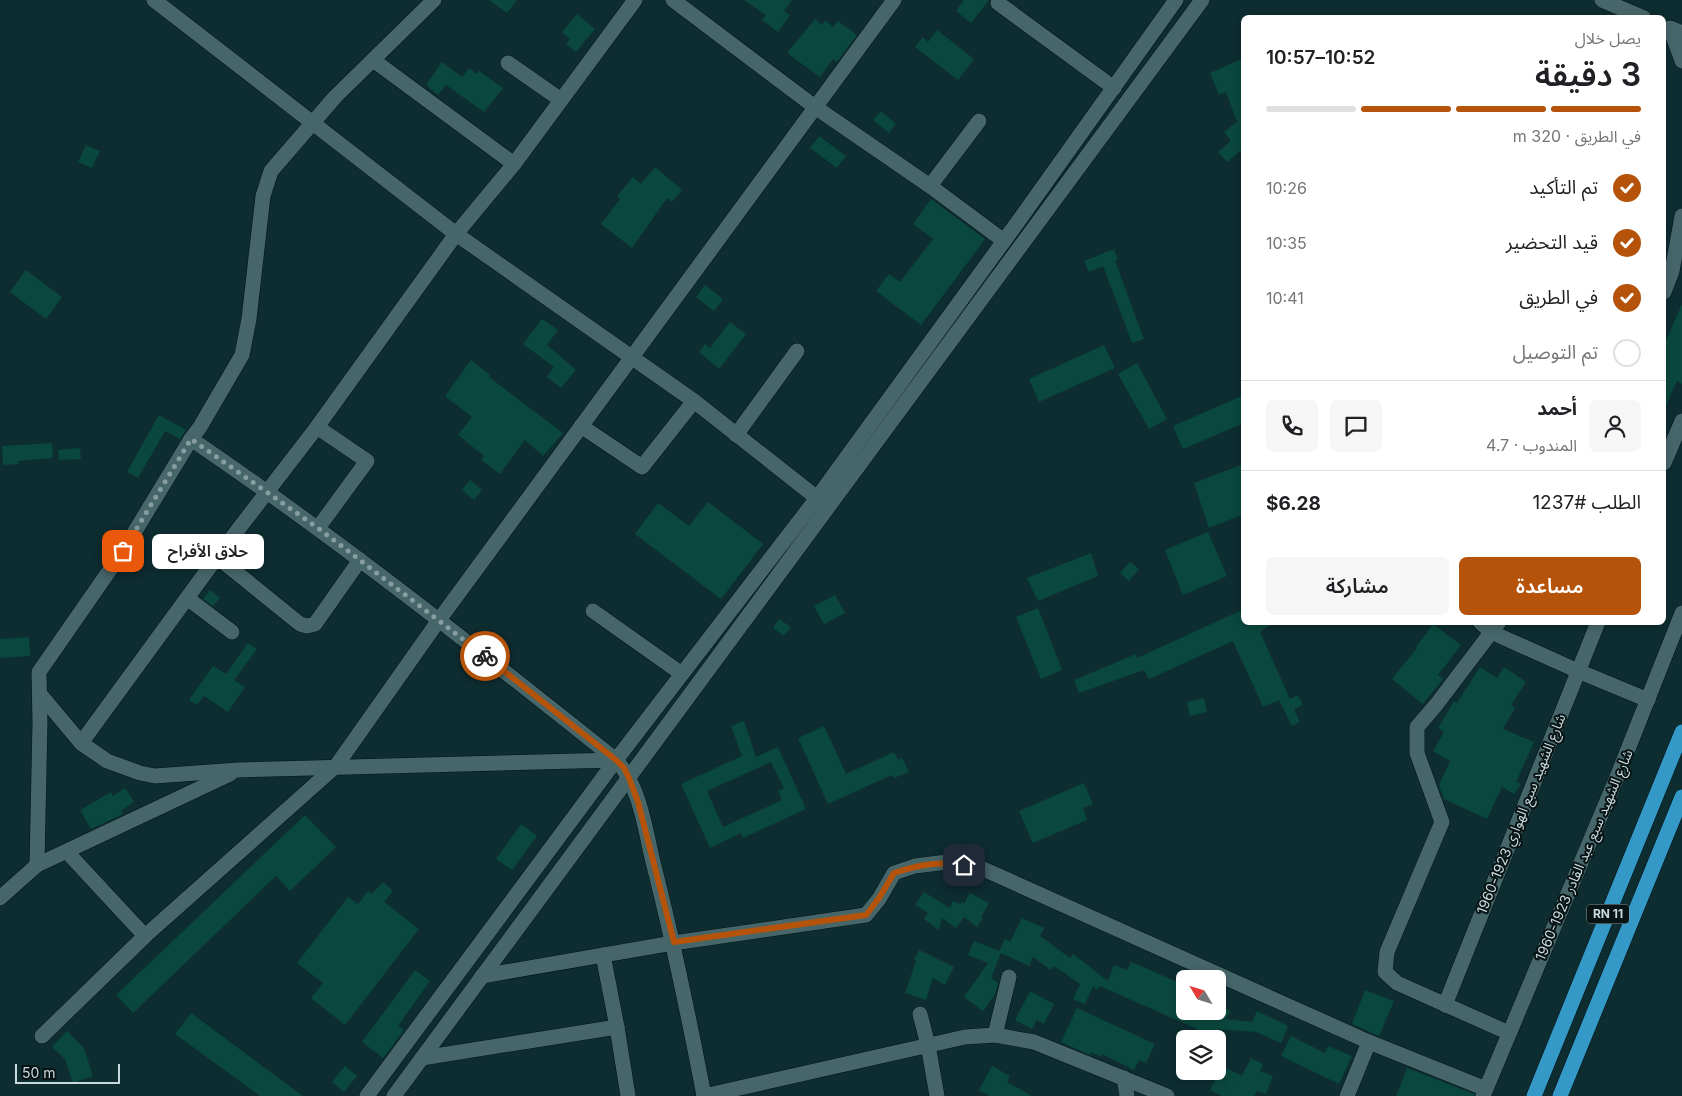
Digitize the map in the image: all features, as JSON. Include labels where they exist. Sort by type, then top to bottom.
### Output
[{"type":"highway","name":"RN 11","points":[[1534,1096],[1682,732]]},
{"type":"highway","name":"RN 11","points":[[1560,1096],[1682,797]]},
{"type":"street","points":[[154,0],[456,234],[694,401],[823,501]]},
{"type":"street","points":[[37,865],[40,672],[123,551],[191,439],[200,428],[242,355],[249,320],[263,196],[271,171],[335,97],[434,0]]},
{"type":"street","points":[[81,743],[186,598],[317,427],[456,234],[514,164],[635,0]]},
{"type":"street","points":[[673,0],[815,107],[930,186],[1004,241]]},
{"type":"street","points":[[42,1036],[145,936],[336,766],[439,620],[894,0]]},
{"type":"street","points":[[381,1077],[396,1092],[629,778],[1004,241],[1176,0]]},
{"type":"street","points":[[367,1096],[616,760],[682,674],[823,501],[1202,0]]},
{"type":"street","points":[[1602,0],[1637,15]]},
{"type":"street","points":[[998,3],[1114,88]]},
{"type":"street","points":[[1672,29],[1682,61]]},
{"type":"street","points":[[373,60],[514,164]]},
{"type":"street","points":[[508,63],[561,100]]},
{"type":"street","points":[[930,186],[979,121]]},
{"type":"street","points":[[1666,287],[1672,271],[1682,216]]},
{"type":"street","points":[[736,435],[797,351]]},
{"type":"street","points":[[582,426],[642,467],[694,401]]},
{"type":"street","points":[[1666,458],[1682,421]]},
{"type":"street","points":[[317,427],[367,461],[318,528]]},
{"type":"street","points":[[191,439],[318,528],[439,620],[624,768],[638,802],[674,942],[704,1096],[965,1037],[995,1035],[1034,1042],[1167,1096]]},
{"type":"street","points":[[217,557],[300,624],[307,626],[315,624],[360,560]]},
{"type":"street","points":[[186,598],[232,632]]},
{"type":"street","points":[[593,610],[682,674]]},
{"type":"street","name":"شارع الشهيد سبع عبد القادر 1923-1960","points":[[1484,1092],[1617,777],[1682,613]]},
{"type":"street","name":"شارع الشهيد سبع الهواري 1923-1960","points":[[1445,1005],[1597,625]]},
{"type":"street","points":[[1509,1033],[1397,983],[1385,972],[1387,952],[1442,822],[1417,753],[1417,727],[1436,705],[1490,626],[1578,672],[1648,700]]},
{"type":"street","points":[[40,694],[81,743],[108,761],[140,773],[155,776],[336,766],[616,760]]},
{"type":"street","points":[[0,898],[37,865],[238,770]]},
{"type":"street","points":[[67,852],[145,936]]},
{"type":"street","points":[[482,976],[674,942],[866,915],[894,873],[916,866],[947,862],[981,868],[1484,1092]]},
{"type":"street","points":[[603,955],[628,1096]]},
{"type":"street","points":[[995,1035],[1009,977]]},
{"type":"street","points":[[920,1014],[938,1096]]},
{"type":"street","points":[[422,1058],[617,1027]]},
{"type":"street","points":[[1347,1096],[1369,1042]]},
{"type":"street","points":[[1124,1078],[1126,1096]]},
{"type":"building","points":[[489,0],[517,0],[507,13]]},
{"type":"building","points":[[744,0],[792,0],[784,11],[790,15],[778,32],[762,20],[766,15]]},
{"type":"building","points":[[964,0],[989,0],[971,23],[956,11]]},
{"type":"building","points":[[577,14],[595,29],[576,52],[566,44],[570,39],[562,32]]},
{"type":"building","points":[[815,19],[822,25],[825,20],[833,27],[838,21],[857,35],[837,62],[833,59],[820,77],[787,53]]},
{"type":"building","points":[[937,30],[974,59],[958,80],[915,47],[923,37],[928,42]]},
{"type":"building","points":[[1241,59],[1241,152],[1240,151],[1227,162],[1218,152],[1231,141],[1224,132],[1237,122],[1226,92],[1219,95],[1210,73]]},
{"type":"building","points":[[442,62],[462,77],[469,68],[477,74],[479,71],[503,88],[484,112],[446,85],[438,95],[426,85]]},
{"type":"building","points":[[881,111],[896,124],[889,133],[873,120]]},
{"type":"building","points":[[819,136],[846,156],[837,168],[810,148]]},
{"type":"building","points":[[86,145],[100,151],[92,168],[78,162]]},
{"type":"building","points":[[655,167],[682,190],[672,202],[667,198],[632,248],[601,224],[620,199],[617,196],[633,177],[641,184]]},
{"type":"building","points":[[931,199],[985,239],[921,325],[876,291],[889,274],[900,282],[933,239],[913,224]]},
{"type":"building","points":[[1114,249],[1118,260],[1115,261],[1144,339],[1132,343],[1103,266],[1089,272],[1084,261]]},
{"type":"building","points":[[26,270],[62,297],[46,319],[10,292]]},
{"type":"building","points":[[705,285],[723,299],[714,311],[696,297]]},
{"type":"building","points":[[1682,304],[1682,384],[1677,381],[1666,406],[1666,340]]},
{"type":"building","points":[[542,319],[558,330],[547,345],[576,370],[561,388],[547,377],[554,367],[523,344]]},
{"type":"building","points":[[730,322],[746,334],[719,369],[699,352],[705,344],[710,348]]},
{"type":"building","points":[[1104,345],[1115,368],[1039,402],[1029,379]]},
{"type":"building","points":[[471,360],[490,375],[489,377],[563,433],[543,456],[525,440],[500,474],[481,460],[484,456],[458,435],[472,417],[445,396]]},
{"type":"building","points":[[1137,363],[1167,419],[1149,429],[1118,374]]},
{"type":"building","points":[[1241,396],[1241,424],[1183,449],[1173,426]]},
{"type":"building","points":[[159,415],[186,430],[180,439],[165,431],[138,478],[127,472]]},
{"type":"building","points":[[52,443],[53,458],[18,461],[18,464],[3,465],[2,446]]},
{"type":"building","points":[[80,448],[81,459],[59,460],[58,450]]},
{"type":"building","points":[[1241,465],[1241,515],[1209,528],[1194,483]]},
{"type":"building","points":[[470,480],[482,490],[474,500],[462,490]]},
{"type":"building","points":[[708,502],[763,544],[721,599],[635,534],[658,503],[689,526]]},
{"type":"building","points":[[1208,532],[1227,576],[1183,595],[1165,550]]},
{"type":"building","points":[[1091,553],[1098,576],[1038,601],[1027,578]]},
{"type":"building","points":[[1130,562],[1139,569],[1129,581],[1120,573]]},
{"type":"building","points":[[210,590],[220,598],[213,606],[203,599]]},
{"type":"building","points":[[835,595],[845,613],[824,624],[814,606]]},
{"type":"building","points":[[1038,608],[1062,670],[1041,679],[1016,617]]},
{"type":"building","points":[[1241,610],[1241,625],[1270,625],[1260,632],[1290,699],[1298,695],[1303,705],[1294,709],[1300,722],[1292,726],[1279,700],[1263,707],[1233,641],[1149,679],[1144,670],[1079,693],[1074,680],[1136,654],[1137,658]]},
{"type":"building","points":[[779,619],[791,627],[784,636],[773,628]]},
{"type":"building","points":[[1432,625],[1461,645],[1438,675],[1443,679],[1423,704],[1392,679]]},
{"type":"building","points":[[29,637],[30,656],[0,658],[0,639]]},
{"type":"building","points":[[248,643],[257,649],[234,680],[245,687],[228,712],[204,696],[197,705],[189,700],[213,666],[226,674]]},
{"type":"building","points":[[1480,667],[1497,678],[1504,667],[1526,682],[1511,705],[1515,708],[1503,729],[1534,742],[1516,782],[1521,784],[1514,794],[1502,787],[1487,819],[1444,799],[1439,785],[1450,761],[1433,751],[1444,732],[1438,728],[1454,701],[1457,703]]},
{"type":"building","points":[[1204,698],[1207,712],[1190,716],[1187,702]]},
{"type":"building","points":[[744,721],[756,757],[778,747],[806,809],[743,838],[741,833],[710,848],[681,784],[742,756],[731,726]],"holes":[[[771,762],[784,788],[778,791],[782,800],[723,827],[707,791]]]},
{"type":"building","points":[[824,726],[846,774],[894,752],[898,760],[902,758],[909,772],[894,778],[892,775],[828,804],[798,738]]},
{"type":"building","points":[[1084,783],[1093,804],[1083,808],[1087,820],[1033,843],[1019,811]]},
{"type":"building","points":[[125,788],[134,802],[121,811],[123,814],[91,829],[80,810],[111,792],[113,796]]},
{"type":"building","points":[[305,815],[336,847],[290,891],[276,876],[133,1013],[116,995]]},
{"type":"building","points":[[521,824],[537,836],[512,870],[496,859]]},
{"type":"building","points":[[383,882],[393,891],[384,902],[419,929],[345,1025],[311,998],[323,983],[297,963],[348,897],[358,904],[368,891],[372,894]]},
{"type":"building","points":[[924,892],[950,908],[953,901],[964,904],[970,893],[989,903],[977,927],[964,917],[956,928],[942,918],[939,930],[924,919],[928,913],[915,905]]},
{"type":"building","points":[[1022,918],[1044,928],[1040,936],[1070,958],[1073,954],[1108,981],[1114,965],[1127,970],[1131,962],[1176,981],[1176,1020],[1100,986],[1097,990],[1093,986],[1085,1004],[1073,999],[1080,984],[1054,966],[1051,970],[1033,957],[1029,966],[1001,953],[991,978],[998,983],[995,994],[983,1011],[964,997],[988,963],[968,955],[974,941],[999,951],[1005,939],[1010,942]]},
{"type":"building","points":[[919,950],[954,967],[945,985],[933,978],[926,1000],[905,993],[916,961],[914,960]]},
{"type":"building","points":[[415,970],[430,981],[398,1026],[404,1030],[383,1058],[362,1042]]},
{"type":"building","points":[[1365,990],[1394,1001],[1379,1036],[1352,1024]]},
{"type":"building","points":[[1030,991],[1054,1004],[1044,1024],[1037,1020],[1032,1029],[1015,1020]]},
{"type":"building","points":[[1077,1008],[1155,1044],[1146,1063],[1139,1060],[1134,1070],[1102,1054],[1101,1057],[1091,1052],[1090,1055],[1061,1042]]},
{"type":"building","points":[[1226,1008],[1231,1011],[1226,1019]]},
{"type":"building","points":[[1257,1011],[1288,1026],[1281,1043],[1256,1032],[1219,1029],[1199,1030],[1177,1020],[1226,1019],[1252,1022]]},
{"type":"building","points":[[191,1013],[303,1096],[260,1096],[175,1034]]},
{"type":"building","points":[[67,1031],[84,1048],[93,1076],[73,1083],[65,1059],[52,1047]]},
{"type":"building","points":[[1291,1036],[1325,1053],[1328,1046],[1352,1056],[1339,1084],[1281,1056]]},
{"type":"building","points":[[1251,1058],[1263,1064],[1260,1071],[1273,1076],[1266,1094],[1257,1091],[1254,1096],[1222,1096],[1210,1090],[1215,1080],[1226,1080],[1226,1068],[1242,1076]]},
{"type":"building","points":[[345,1066],[357,1076],[344,1092],[332,1082]]},
{"type":"building","points":[[992,1066],[1010,1076],[1007,1082],[1032,1096],[990,1096],[979,1090]]},
{"type":"building","points":[[1407,1068],[1474,1094],[1474,1096],[1396,1096]]},
{"type":"way so far","points":[[123,551],[191,439],[318,528],[485,656]]},
{"type":"place","name":"حلاق الأفراح","points":[[123,551]]},
{"type":"route","points":[[485,656],[624,768],[638,802],[674,942],[866,915],[894,873],[916,866],[947,862],[964,865]]}]
